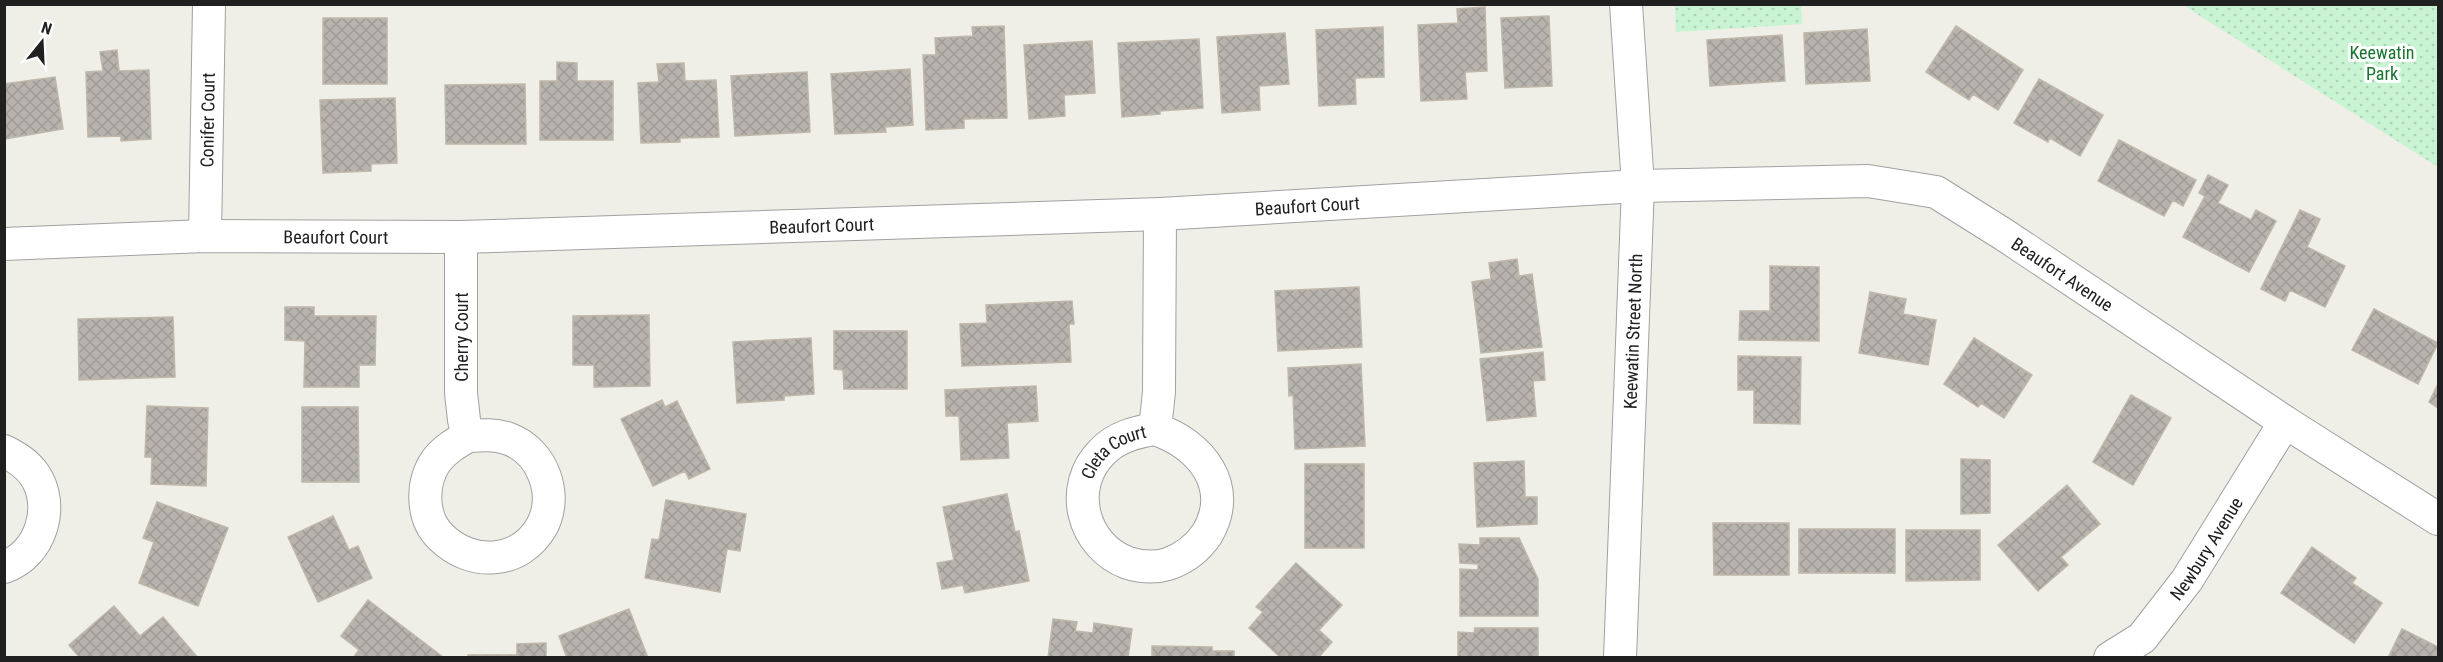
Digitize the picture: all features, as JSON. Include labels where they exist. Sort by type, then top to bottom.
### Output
[{"type":"street","name":"Conifer Court","points":[[205,236],[209,4]]},
{"type":"street","name":"Keewatin Street North","points":[[1620,657],[1638,186],[1626,4]]},
{"type":"street","name":"Beaufort Avenue","points":[[1638,186],[1868,181],[1936,192],[2004,234],[2285,422],[2439,519]]},
{"type":"street","name":"Beaufort Court","points":[[4,244],[205,236],[461,237],[1160,214],[1638,186]]},
{"type":"street","name":"Cleta Court","points":[[1155,429],[1159,392],[1160,214]]},
{"type":"street","name":"Cherry Court","points":[[461,237],[461,393],[468,436]]},
{"type":"street","name":"Newbury Avenue","points":[[2110,657],[2142,638],[2187,580],[2285,422]]},
{"type":"street","name":"Cleta Court","points":[[1155,429],[1185,442],[1202,457],[1213,478],[1217,500],[1213,523],[1201,543],[1183,558],[1162,566],[1138,566],[1116,559],[1100,546],[1088,528],[1083,508],[1083,487],[1090,467],[1102,451],[1120,439],[1155,429]]},
{"type":"street","points":[[4,451],[20,459],[35,474],[43,494],[45,516],[38,537],[27,553],[11,565],[4,567]]},
{"type":"green space","points":[[1675,5],[1801,5],[1802,24],[1676,32]]},
{"type":"green space","name":"Keewatin Park","points":[[2183,5],[2438,5],[2438,167]]},
{"type":"building","points":[[1485,7],[1487,71],[1465,72],[1467,99],[1421,101],[1418,25],[1458,23],[1457,9]]},
{"type":"building","points":[[1549,16],[1552,86],[1505,88],[1501,18]]},
{"type":"building","points":[[323,18],[387,18],[387,84],[323,84]]},
{"type":"building","points":[[1004,26],[1007,118],[964,119],[964,128],[926,130],[923,55],[936,55],[935,38],[973,36],[972,27]]},
{"type":"building","points":[[1956,26],[2023,70],[1998,110],[1973,94],[1969,100],[1926,72]]},
{"type":"building","points":[[1383,27],[1384,77],[1355,78],[1356,104],[1319,106],[1316,30]]},
{"type":"building","points":[[1867,29],[1870,81],[1806,84],[1804,33]]},
{"type":"building","points":[[1285,33],[1289,84],[1259,86],[1260,110],[1222,113],[1217,37]]},
{"type":"building","points":[[1782,35],[1785,81],[1710,86],[1707,40]]},
{"type":"building","points":[[1199,39],[1203,108],[1122,117],[1118,43]]},
{"type":"building","points":[[1092,41],[1095,93],[1064,95],[1065,116],[1029,119],[1024,45]]},
{"type":"building","points":[[117,50],[119,71],[149,70],[151,139],[121,141],[121,136],[88,137],[86,72],[103,71],[100,52]]},
{"type":"building","points":[[557,62],[577,63],[577,81],[613,81],[613,140],[540,140],[540,81],[557,81]]},
{"type":"building","points":[[684,63],[685,81],[716,80],[719,137],[680,138],[680,142],[641,143],[638,83],[659,82],[657,64]]},
{"type":"building","points":[[910,69],[913,125],[885,127],[886,132],[835,134],[831,74]]},
{"type":"building","points":[[807,72],[810,132],[735,136],[731,76]]},
{"type":"building","points":[[55,77],[63,129],[4,139],[4,84]]},
{"type":"building","points":[[2039,79],[2103,115],[2080,156],[2050,138],[2048,142],[2014,123]]},
{"type":"building","points":[[525,84],[526,144],[446,144],[445,85]]},
{"type":"building","points":[[395,98],[397,163],[371,164],[371,171],[323,173],[320,100]]},
{"type":"building","points":[[2119,140],[2196,180],[2183,206],[2173,200],[2164,216],[2098,181]]},
{"type":"building","points":[[2208,175],[2228,185],[2218,203],[2251,220],[2256,210],[2276,221],[2249,272],[2183,237],[2205,196],[2199,193]]},
{"type":"building","points":[[2300,210],[2320,219],[2307,247],[2345,266],[2325,307],[2290,290],[2285,301],[2261,289]]},
{"type":"building","points":[[1517,259],[1519,276],[1532,274],[1542,347],[1481,353],[1472,282],[1491,279],[1489,263]]},
{"type":"building","points":[[1770,266],[1819,267],[1819,341],[1739,340],[1740,311],[1770,311]]},
{"type":"building","points":[[1359,287],[1362,347],[1278,351],[1275,291]]},
{"type":"building","points":[[1870,292],[1906,299],[1903,314],[1936,320],[1928,365],[1859,353]]},
{"type":"building","points":[[1072,301],[1074,324],[1069,324],[1071,362],[962,366],[960,324],[987,323],[986,305]]},
{"type":"building","points":[[285,307],[314,307],[314,316],[376,316],[375,365],[359,365],[359,387],[304,387],[305,341],[285,340]]},
{"type":"building","points":[[2374,309],[2438,343],[2418,384],[2352,350]]},
{"type":"building","points":[[649,315],[650,386],[594,387],[594,365],[573,365],[573,316]]},
{"type":"building","points":[[173,317],[175,377],[79,380],[78,319]]},
{"type":"building","points":[[834,331],[907,331],[907,389],[844,389],[843,370],[834,369]]},
{"type":"building","points":[[811,338],[814,394],[784,396],[784,400],[737,403],[733,342]]},
{"type":"building","points":[[1974,338],[2032,375],[2004,418],[1981,403],[1978,407],[1944,384]]},
{"type":"building","points":[[1543,352],[1545,380],[1533,381],[1536,416],[1487,421],[1480,359]]},
{"type":"building","points":[[1738,356],[1801,357],[1800,424],[1754,423],[1754,390],[1738,390]]},
{"type":"building","points":[[1361,364],[1365,446],[1295,449],[1293,395],[1289,396],[1288,368]]},
{"type":"building","points":[[2438,384],[2438,408],[2429,402]]},
{"type":"building","points":[[1036,386],[1038,421],[1007,423],[1009,458],[961,460],[959,416],[946,416],[945,390]]},
{"type":"building","points":[[2131,395],[2171,418],[2133,485],[2093,462]]},
{"type":"building","points":[[662,400],[665,407],[677,401],[710,469],[689,479],[685,471],[653,486],[621,419]]},
{"type":"building","points":[[147,406],[208,408],[206,486],[151,484],[152,457],[145,457]]},
{"type":"building","points":[[302,407],[358,407],[359,482],[302,482]]},
{"type":"building","points":[[1961,459],[1990,460],[1990,513],[1961,514]]},
{"type":"building","points":[[1524,461],[1525,497],[1537,497],[1537,524],[1477,527],[1474,463]]},
{"type":"building","points":[[1305,464],[1364,464],[1364,548],[1305,548]]},
{"type":"building","points":[[2067,485],[2100,524],[2061,557],[2068,565],[2038,591],[1998,545]]},
{"type":"building","points":[[1007,494],[1015,532],[1019,531],[1029,581],[965,593],[963,585],[942,589],[937,563],[954,560],[943,507]]},
{"type":"building","points":[[666,500],[746,514],[740,551],[727,549],[720,592],[645,578],[652,539],[659,540]]},
{"type":"building","points":[[157,502],[228,528],[198,606],[139,583],[154,542],[143,538]]},
{"type":"building","points":[[333,516],[349,550],[358,546],[372,578],[318,602],[288,537]]},
{"type":"building","points":[[1713,523],[1789,523],[1789,575],[1714,575]]},
{"type":"building","points":[[1799,529],[1895,529],[1895,573],[1799,573]]},
{"type":"building","points":[[1906,530],[1980,530],[1980,580],[1906,581]]},
{"type":"building","points":[[1480,538],[1519,538],[1538,579],[1538,616],[1460,616],[1460,569],[1478,570],[1478,564],[1460,563],[1459,544],[1480,545]]},
{"type":"building","points":[[2312,547],[2356,578],[2352,583],[2382,603],[2354,643],[2281,593]]},
{"type":"building","points":[[1296,563],[1342,605],[1319,630],[1332,642],[1318,658],[1289,658],[1286,655],[1281,658],[1249,628],[1263,612],[1256,607]]},
{"type":"building","points":[[368,600],[443,658],[353,658],[359,650],[341,636]]},
{"type":"building","points":[[114,606],[140,636],[163,617],[198,658],[80,658],[69,645]]},
{"type":"building","points":[[629,609],[648,658],[567,658],[559,636]]},
{"type":"building","points":[[1053,619],[1077,622],[1075,631],[1093,633],[1094,623],[1132,629],[1128,658],[1048,658]]},
{"type":"building","points":[[1475,628],[1538,628],[1538,657],[1458,658],[1458,632],[1474,633]]},
{"type":"building","points":[[2402,629],[2438,647],[2438,658],[2388,658]]},
{"type":"building","points":[[546,643],[546,658],[468,658],[468,655],[517,655],[517,644]]},
{"type":"building","points":[[1152,646],[1212,647],[1212,651],[1234,651],[1234,658],[1152,658]]}]
